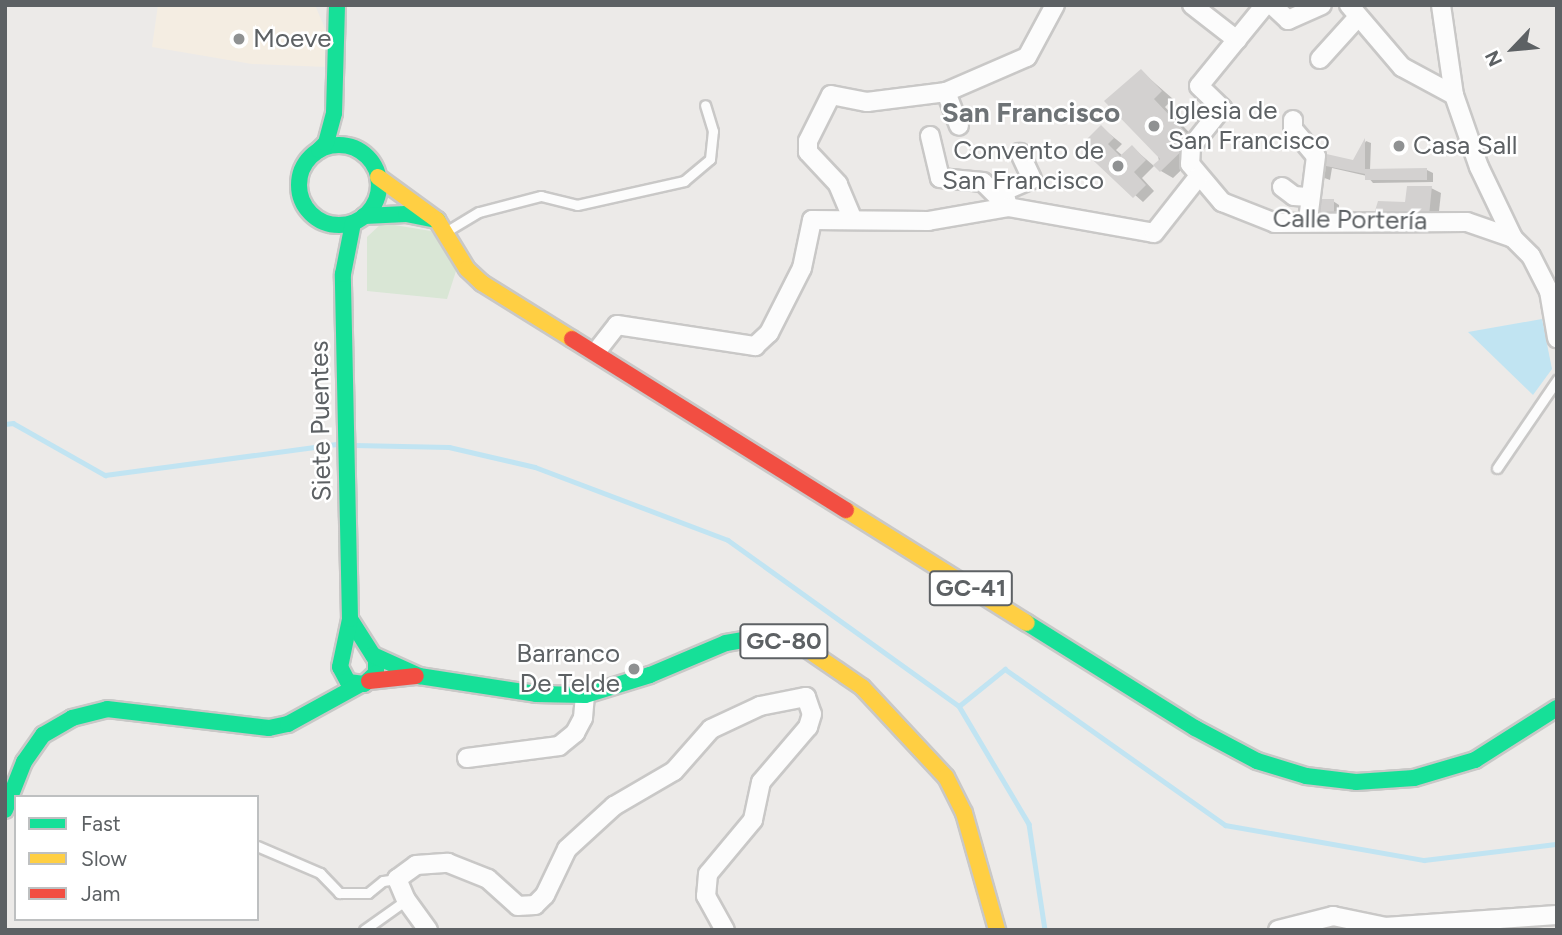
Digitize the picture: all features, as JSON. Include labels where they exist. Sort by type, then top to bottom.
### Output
[{"type":"main road","points":[[329,5],[335,29]]},
{"type":"main road","points":[[337,5],[335,94],[331,130],[319,150],[302,167],[299,192],[311,213],[321,220],[343,274]]},
{"type":"main road","points":[[335,94],[378,177],[377,199],[358,220],[343,274]]},
{"type":"main road","points":[[319,150],[344,145],[366,155]]},
{"type":"main road","name":"GC-41","points":[[378,177],[441,226],[467,269],[482,284],[596,352],[1195,728],[1257,761],[1306,776],[1356,782],[1414,778],[1475,760],[1557,708]]},
{"type":"main road","points":[[321,220],[358,220],[405,214],[441,226]]},
{"type":"main road","name":"Siete Puentes","points":[[341,662],[350,619],[343,274]]},
{"type":"main road","points":[[5,810],[24,762],[43,735],[72,718],[107,709],[269,728],[288,724],[364,683],[377,667],[350,619]]},
{"type":"main road","name":"GC-80","points":[[364,683],[419,676],[536,694],[585,695],[650,675],[726,643],[759,638],[804,647],[862,687],[946,777],[964,813],[997,930]]},
{"type":"main road","points":[[308,713],[341,662],[357,648],[371,653]]},
{"type":"main road","name":"GC-80","points":[[371,653],[419,676]]},
{"type":"main road","points":[[341,662],[348,681],[364,683]]},
{"type":"street","points":[[853,220],[838,184],[808,152],[807,141],[831,95],[867,102],[946,92],[1027,57],[1055,5]]},
{"type":"street","points":[[1192,5],[1237,40]]},
{"type":"street","points":[[596,352],[617,325],[755,346],[769,334],[802,268],[812,220],[928,221],[1008,207],[1154,233],[1198,177],[1190,164],[1191,147],[1222,108],[1199,86],[1265,5]]},
{"type":"street","points":[[1272,5],[1288,20],[1322,5]]},
{"type":"street","points":[[1441,5],[1454,95],[1479,167],[1513,238],[1531,256],[1553,286],[1557,338]]},
{"type":"street","points":[[1320,60],[1353,11],[1402,67],[1454,95]]},
{"type":"street","points":[[946,92],[959,126]]},
{"type":"street","points":[[1293,120],[1293,129],[1316,156],[1308,220]]},
{"type":"street","points":[[930,136],[940,178],[983,182],[1008,207]]},
{"type":"street","points":[[1008,207],[1004,191],[1032,179],[1020,153]]},
{"type":"street","name":"Calle Portería","points":[[1198,177],[1222,202],[1249,215],[1275,223],[1308,220],[1467,222],[1513,238]]},
{"type":"street","points":[[1282,187],[1294,196],[1310,197]]},
{"type":"street","points":[[467,758],[559,746],[575,733],[583,718],[585,695]]},
{"type":"street","points":[[428,930],[406,900],[397,879],[416,865],[448,863],[488,879],[518,906],[535,905],[545,895],[567,849],[614,806],[674,771],[711,729],[760,706],[806,697],[813,714],[808,727],[761,782],[753,820],[708,874],[706,895],[725,930]]},
{"type":"street","points":[[1278,930],[1333,916],[1385,927],[1557,915]]},
{"type":"lane","points":[[441,226],[479,212],[541,196],[577,205],[684,181],[710,159],[713,131],[705,105]]},
{"type":"lane","points":[[1497,468],[1557,380]]},
{"type":"lane","points":[[259,847],[320,873],[340,892],[368,893],[383,881],[397,879]]},
{"type":"lane","points":[[364,930],[406,900]]},
{"type":"shaded area","name":"Moeve","points":[[158,5],[315,5],[326,31],[326,67],[252,64],[152,47]]},
{"type":"green space","points":[[382,223],[431,231],[457,268],[447,299],[367,291],[367,237]]},
{"type":"water","points":[[1542,319],[1552,369],[1533,395],[1468,332]]},
{"type":"building","name":"Iglesia de San Francisco","points":[[1141,69],[1162,91],[1154,99],[1193,140],[1160,172],[1153,165],[1160,159],[1104,101]]},
{"type":"building","name":"Convento de San Francisco","points":[[1101,125],[1114,138],[1108,144],[1120,156],[1132,145],[1146,160],[1134,172],[1146,185],[1133,198],[1079,147]]},
{"type":"building","points":[[1365,138],[1365,169],[1427,168],[1427,180],[1365,180],[1365,174],[1326,166],[1324,178],[1317,176],[1322,153],[1353,160]]},
{"type":"building","points":[[1407,186],[1432,186],[1429,216],[1374,214],[1378,201],[1405,202]]},
{"type":"building","points":[[1312,199],[1334,199],[1334,212],[1312,212]]},
{"type":"waterway","points":[[5,424],[13,423],[105,475],[338,444]]},
{"type":"waterway","points":[[354,445],[449,447],[535,467],[728,540],[959,706],[1029,824],[1045,930]]},
{"type":"waterway","points":[[959,706],[1005,669],[1225,825],[1424,860],[1557,844]]},
{"type":"traffic: fast","points":[[319,150],[326,143],[334,113],[337,5]]},
{"type":"traffic: fast","points":[[339,145],[354,148],[367,157],[376,170],[379,185],[376,200],[367,213],[354,222],[339,225],[324,222],[311,213],[302,200],[299,185],[302,170],[311,157],[324,148],[339,145]]},
{"type":"traffic: fast","points":[[364,216],[406,214],[437,220]]},
{"type":"traffic: fast","points":[[350,619],[376,660],[376,673],[364,684],[348,682],[340,667],[350,619],[343,274],[353,223]]},
{"type":"traffic: fast","points":[[1027,623],[1195,728],[1257,761],[1306,776],[1356,782],[1414,778],[1475,760],[1557,708]]},
{"type":"traffic: fast","points":[[373,655],[419,676],[536,694],[585,695],[650,675],[726,643],[759,637],[805,648]]},
{"type":"traffic: fast","points":[[5,810],[24,762],[43,735],[72,718],[107,709],[269,728],[288,724],[359,685]]},
{"type":"traffic: slow","points":[[378,177],[437,220],[467,269],[482,283],[572,339]]},
{"type":"traffic: slow","points":[[846,510],[1027,623]]},
{"type":"traffic: slow","points":[[805,648],[862,687],[946,777],[964,813],[997,930]]},
{"type":"traffic: jam","points":[[572,339],[846,510]]},
{"type":"traffic: jam","points":[[369,681],[416,676]]},
{"type":"place","name":"Moeve","points":[[239,39]]},
{"type":"place","name":"Iglesia de San Francisco","points":[[1154,126]]},
{"type":"place","name":"Casa Sall","points":[[1399,146]]},
{"type":"place","name":"Convento de San Francisco","points":[[1118,166]]},
{"type":"place","name":"Barranco De Telde","points":[[634,669]]},
{"type":"district","name":"San Francisco","points":[[1031,112]]}]
